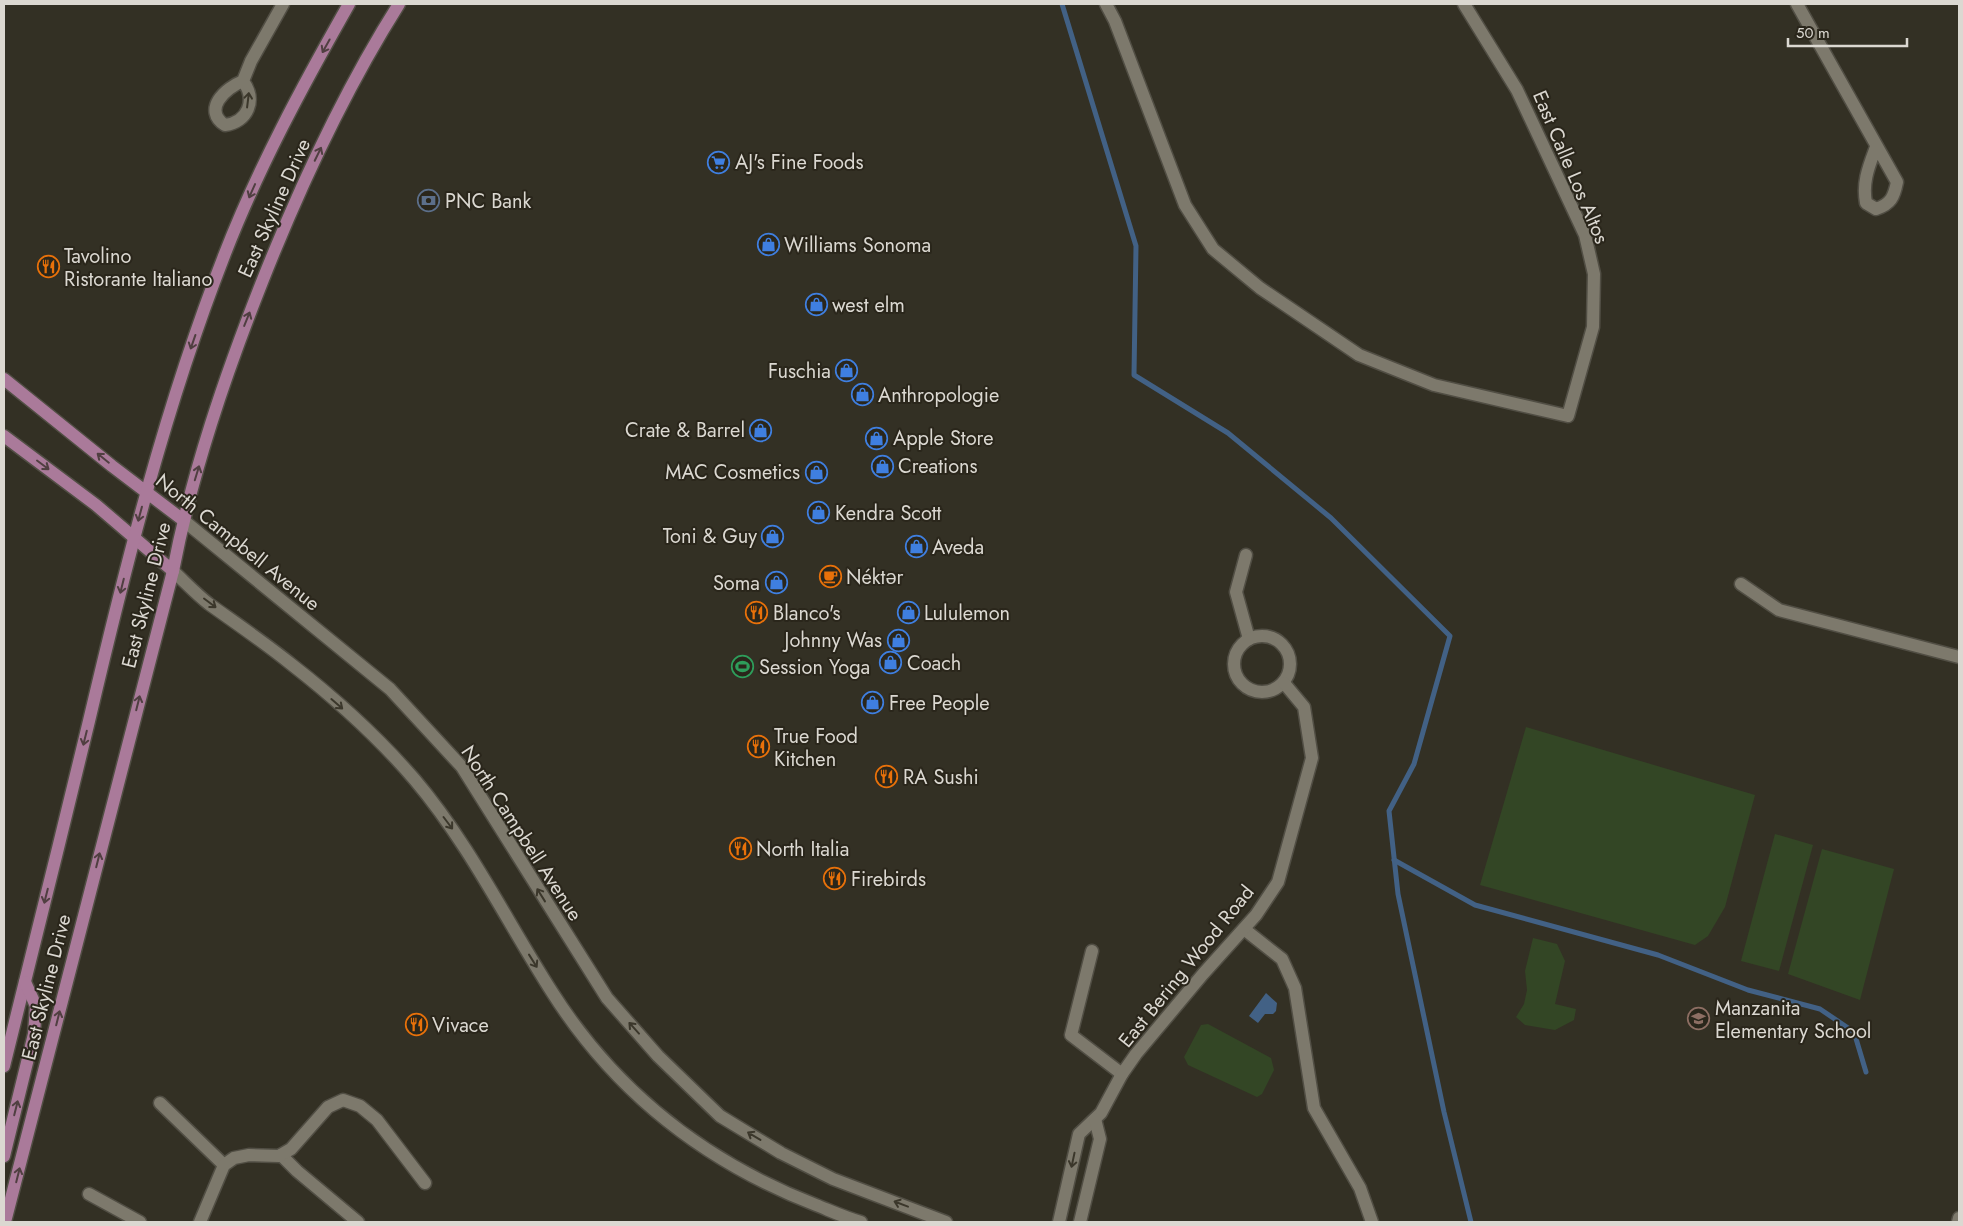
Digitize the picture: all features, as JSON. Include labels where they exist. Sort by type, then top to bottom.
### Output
[{"type":"main road","name":"East Skyline Drive","points":[[4,1066],[134,538],[164,429],[224,254],[295,102],[349,4]]},
{"type":"main road","name":"East Skyline Drive","points":[[6,1222],[173,571],[183,520],[232,357],[288,216],[374,43],[399,4]]},
{"type":"main road","name":"North Campbell Avenue","points":[[4,379],[183,520]]},
{"type":"main road","points":[[4,436],[96,505],[173,571]]},
{"type":"main road","points":[[4,1156],[34,1034],[36,1006],[25,982]]},
{"type":"street","points":[[243,81],[251,61],[283,4]]},
{"type":"street","name":"East Calle Los Altos","points":[[1106,4],[1115,21],[1185,205],[1213,249],[1260,288],[1359,355],[1434,385],[1568,416],[1593,327],[1594,274],[1584,235],[1517,90],[1464,4]]},
{"type":"street","points":[[1797,4],[1876,147]]},
{"type":"street","name":"North Campbell Avenue","points":[[183,520],[390,689],[462,768],[607,998],[658,1056],[720,1116],[781,1153],[833,1179],[946,1222]]},
{"type":"street","points":[[1246,555],[1236,592],[1249,639]]},
{"type":"street","points":[[173,571],[208,602],[294,666],[368,730],[415,780],[460,838],[558,1001],[588,1044],[628,1087],[690,1140],[746,1174],[794,1197],[861,1222]]},
{"type":"street","points":[[1741,584],[1779,610],[1959,657]]},
{"type":"street","points":[[1258,636],[1268,636],[1277,640],[1289,655],[1291,665],[1284,683],[1276,689],[1258,693],[1242,685],[1234,668],[1237,650],[1249,639],[1258,636]]},
{"type":"street","name":"East Bering Wood Road","points":[[1096,1119],[1122,1074],[1203,974],[1244,930],[1278,882],[1312,758],[1304,707],[1284,683]]},
{"type":"street","points":[[1244,930],[1282,959],[1295,988],[1314,1108],[1360,1188],[1372,1222]]},
{"type":"street","points":[[1092,951],[1071,1035],[1122,1074]]},
{"type":"street","points":[[200,1222],[224,1165],[234,1158],[249,1155],[281,1155],[291,1149],[328,1107],[343,1100],[360,1106],[376,1120],[425,1183]]},
{"type":"street","points":[[160,1103],[224,1165]]},
{"type":"street","points":[[1059,1222],[1079,1134],[1096,1119]]},
{"type":"street","points":[[1080,1222],[1100,1139],[1096,1119]]},
{"type":"street","points":[[281,1155],[297,1171],[358,1222]]},
{"type":"street","points":[[89,1194],[140,1222]]},
{"type":"street","points":[[1958,1222],[1959,1218]]},
{"type":"green space","points":[[1526,727],[1755,795],[1725,907],[1708,936],[1695,945],[1480,885]]},
{"type":"green space","points":[[1775,834],[1813,845],[1779,971],[1741,961]]},
{"type":"green space","points":[[1822,849],[1894,869],[1860,1000],[1788,974]]},
{"type":"green space","points":[[1533,938],[1557,944],[1565,961],[1555,1004],[1576,1009],[1574,1020],[1555,1030],[1525,1025],[1516,1017],[1524,1004],[1527,990],[1525,971]]},
{"type":"green space","points":[[1208,1024],[1271,1058],[1274,1070],[1262,1094],[1257,1097],[1188,1065],[1184,1057],[1201,1025]]},
{"type":"water","points":[[1266,993],[1277,1003],[1276,1011],[1273,1014],[1265,1014],[1258,1023],[1249,1016]]},
{"type":"waterway","points":[[1062,4],[1136,246],[1134,375],[1228,433],[1331,518],[1450,636],[1414,764],[1389,811],[1398,894],[1444,1112],[1471,1222]]},
{"type":"waterway","points":[[1394,860],[1475,905],[1658,955],[1748,990],[1820,1009],[1854,1032],[1866,1072]]},
{"type":"place","name":"AJ's Fine Foods","points":[[719,162]]},
{"type":"place","name":"PNC Bank","points":[[429,201]]},
{"type":"place","name":"Williams Sonoma","points":[[768,245]]},
{"type":"place","name":"Tavolino Ristorante Italiano","points":[[48,267]]},
{"type":"place","name":"west elm","points":[[816,305]]},
{"type":"place","name":"Fuschia","points":[[847,371]]},
{"type":"place","name":"Anthropologie","points":[[862,395]]},
{"type":"place","name":"Crate & Barrel","points":[[761,430]]},
{"type":"place","name":"Apple Store","points":[[877,438]]},
{"type":"place","name":"Creations","points":[[882,466]]},
{"type":"place","name":"MAC Cosmetics","points":[[816,472]]},
{"type":"place","name":"Kendra Scott","points":[[819,513]]},
{"type":"place","name":"Toni & Guy","points":[[773,536]]},
{"type":"place","name":"Aveda","points":[[916,547]]},
{"type":"place","name":"Néktər","points":[[830,577]]},
{"type":"place","name":"Soma","points":[[776,583]]},
{"type":"place","name":"Blanco's","points":[[757,613]]},
{"type":"place","name":"Lululemon","points":[[908,613]]},
{"type":"place","name":"Johnny Was","points":[[898,640]]},
{"type":"place","name":"Coach","points":[[891,663]]},
{"type":"place","name":"Session Yoga","points":[[743,667]]},
{"type":"place","name":"Free People","points":[[873,703]]},
{"type":"place","name":"True Food Kitchen","points":[[758,747]]},
{"type":"place","name":"RA Sushi","points":[[887,777]]},
{"type":"place","name":"North Italia","points":[[740,849]]},
{"type":"place","name":"Firebirds","points":[[835,879]]},
{"type":"place","name":"Manzanita Elementary School","points":[[1699,1019]]},
{"type":"place","name":"Vivace","points":[[416,1025]]}]
